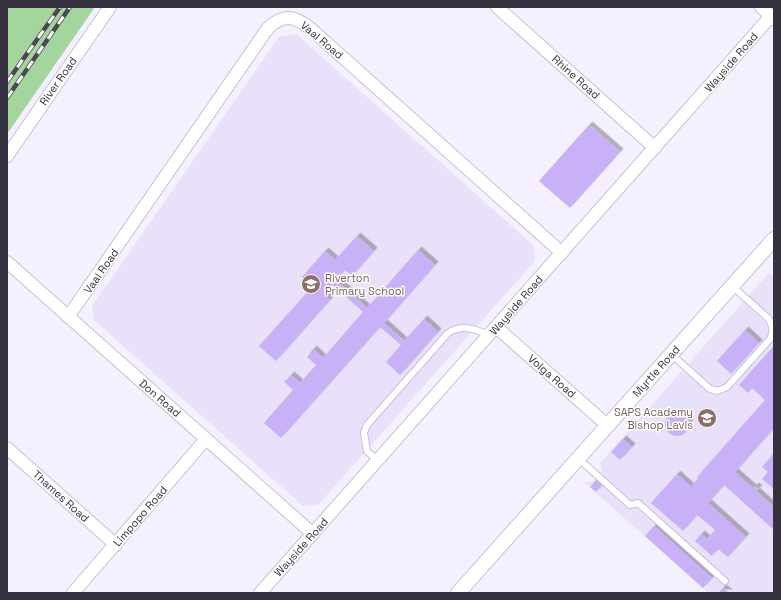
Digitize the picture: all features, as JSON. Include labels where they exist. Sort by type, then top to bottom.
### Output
[{"type":"street","name":"River Road","points":[[7,156],[110,7]]},
{"type":"street","name":"Rhine Road","points":[[497,7],[655,148]]},
{"type":"street","points":[[761,7],[773,18]]},
{"type":"street","name":"Vaal Road","points":[[68,318],[268,28],[276,21],[284,18],[294,18],[311,29],[562,253]]},
{"type":"street","name":"Wayside Road","points":[[260,593],[655,148],[773,18]]},
{"type":"street","name":"Myrtle Road","points":[[458,593],[774,239]]},
{"type":"street","name":"Don Road","points":[[7,262],[68,318],[313,534]]},
{"type":"street","name":"Volga Road","points":[[493,331],[607,425]]},
{"type":"street","name":"Limpopo Road","points":[[73,593],[206,439]]},
{"type":"street","name":"Thames Road","points":[[7,448],[116,545]]},
{"type":"lane","points":[[671,354],[713,390],[724,389],[737,376],[770,339],[773,327],[768,318],[732,286]]},
{"type":"lane","points":[[378,461],[367,451],[364,433],[367,424],[448,333],[456,329],[467,327],[493,331]]},
{"type":"lane","points":[[578,458],[630,505],[638,503],[725,581]]},
{"type":"shaded area","name":"Riverton Primary School","points":[[296,34],[534,246],[535,261],[318,505],[303,506],[94,320],[92,306],[279,37]]},
{"type":"shaded area","name":"SAPS Academy Bishop Lavis","points":[[769,273],[774,277],[774,593],[708,593],[584,482],[593,482],[602,471],[600,463]]},
{"type":"green space","points":[[7,7],[95,7],[7,134]]},
{"type":"building","points":[[589,125],[620,152],[570,208],[539,181]]},
{"type":"building","points":[[357,236],[374,251],[352,276],[345,270],[336,280],[367,308],[418,250],[435,265],[384,323],[404,341],[424,319],[438,332],[400,375],[386,362],[401,345],[380,327],[281,438],[264,423],[293,390],[284,382],[291,375],[300,383],[316,365],[307,357],[313,349],[323,358],[363,312],[332,284],[323,294],[330,300],[276,361],[259,346],[313,286],[302,277],[325,251],[335,260]]},
{"type":"building","points":[[745,330],[759,343],[731,374],[717,361]]},
{"type":"building","points":[[771,349],[774,351],[774,428],[735,472],[753,488],[756,486],[759,489],[756,491],[774,507],[774,530],[724,485],[708,503],[746,537],[728,557],[718,549],[712,556],[695,541],[701,534],[707,539],[715,530],[697,515],[683,531],[651,503],[677,474],[691,487],[698,478],[697,477],[765,400],[752,388],[748,393],[739,385]]},
{"type":"building","points":[[677,412],[685,416],[689,424],[685,432],[677,436],[669,432],[665,424],[669,416]]},
{"type":"building","points":[[623,439],[632,447],[620,460],[611,452]]},
{"type":"building","points":[[774,453],[774,489],[762,479],[768,472],[762,467]]},
{"type":"building","points":[[596,480],[602,485],[596,492],[590,487]]},
{"type":"building","points":[[654,526],[712,578],[703,588],[645,536]]},
{"type":"building","points":[[723,588],[729,593],[718,593]]},
{"type":"railway","points":[[7,82],[60,7]]},
{"type":"railway","points":[[7,98],[70,7]]},
{"type":"place","name":"Riverton Primary School","points":[[311,284]]},
{"type":"place","name":"SAPS Academy Bishop Lavis","points":[[707,418]]}]
